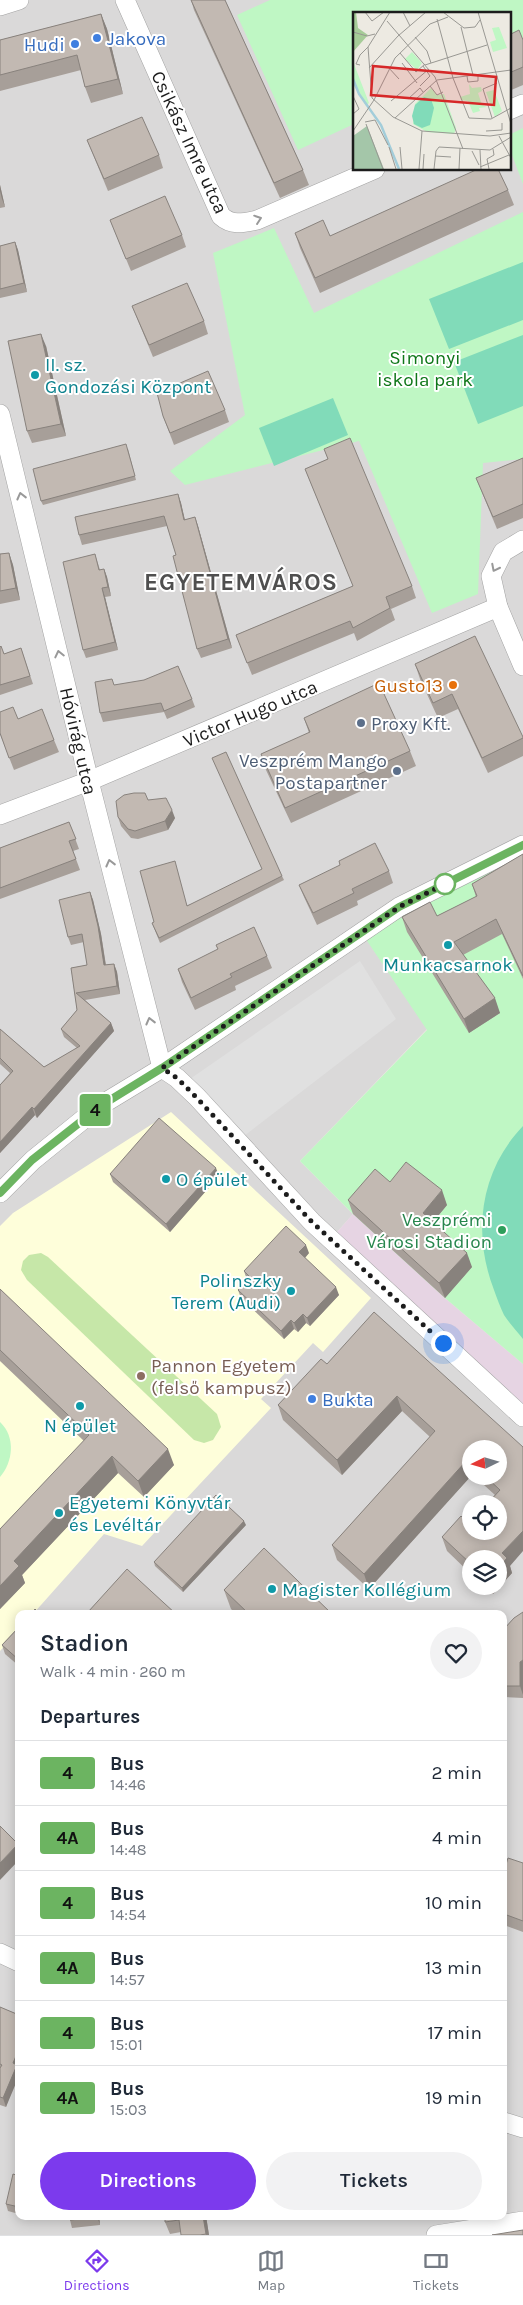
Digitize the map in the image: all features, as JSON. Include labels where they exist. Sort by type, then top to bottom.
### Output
[{"type":"street","points":[[0,6],[19,0]]},
{"type":"street","name":"Csikász Imre utca","points":[[125,0],[221,216],[227,221],[239,224],[257,220],[373,170]]},
{"type":"street","points":[[510,110],[523,104]]},
{"type":"street","name":"Hóvirág utca","points":[[0,414],[89,781],[162,1068]]},
{"type":"street","points":[[523,540],[503,552],[491,576],[498,607],[523,666]]},
{"type":"street","name":"Victor Hugo utca","points":[[0,815],[89,781],[498,607]]},
{"type":"street","points":[[0,1193],[32,1160],[102,1105],[162,1068],[399,907],[523,845]]},
{"type":"street","points":[[162,1068],[177,1078],[196,1097],[312,1222],[523,1417]]},
{"type":"street","points":[[0,1953],[15,1960]]},
{"type":"street","points":[[507,2123],[523,2128]]},
{"type":"street","points":[[436,2235],[523,2221]]},
{"type":"shaded area","points":[[0,0],[523,0],[523,846],[427,1029],[300,1161],[353,1214],[330,1240],[523,1418],[523,2235],[0,2235]]},
{"type":"shaded area","points":[[360,961],[396,1019],[244,1136],[190,1079]]},
{"type":"shaded area","name":"Pannon Egyetem (felső kampusz)","points":[[171,1112],[371,1298],[323,1352],[313,1343],[261,1399],[271,1408],[142,1546],[104,1534],[37,1610],[15,1610],[15,1634],[0,1651],[0,1226],[13,1213]]},
{"type":"shaded area","points":[[353,1214],[445,1298],[523,1364],[523,1418],[330,1240]]},
{"type":"green space","points":[[270,0],[523,0],[523,46],[510,52],[510,12],[353,12],[353,124],[298,150],[237,15]]},
{"type":"green space","points":[[523,128],[523,184],[510,150],[510,134]]},
{"type":"green space","name":"Simonyi iskola park","points":[[523,212],[523,459],[483,463],[478,594],[432,613],[359,441],[185,485],[170,471],[245,415],[213,253],[274,228],[314,313]]},
{"type":"green space","points":[[523,262],[523,320],[449,349],[429,299]]},
{"type":"green space","points":[[523,335],[523,406],[478,424],[454,362]]},
{"type":"green space","points":[[333,398],[348,435],[274,466],[259,428]]},
{"type":"green space","points":[[523,846],[523,1364],[445,1298],[353,1214],[300,1161],[427,1030],[361,932]]},
{"type":"green space","name":"Veszprémi Városi Stadion","points":[[523,1126],[523,1339],[504,1315],[494,1290],[483,1247],[482,1225],[489,1183],[497,1163]]},
{"type":"green space","points":[[41,1253],[48,1257],[217,1414],[221,1427],[213,1440],[204,1443],[194,1440],[27,1280],[21,1270],[23,1261],[29,1255]]},
{"type":"green space","points":[[0,1422],[9,1435],[11,1450],[8,1464],[0,1477]]},
{"type":"building","points":[[191,0],[225,0],[303,170],[274,183]]},
{"type":"building","points":[[101,14],[118,79],[85,87],[77,55],[0,75],[0,40]]},
{"type":"building","points":[[519,30],[523,40],[523,67],[510,73],[510,34]]},
{"type":"building","points":[[142,117],[159,155],[104,179],[87,140]]},
{"type":"building","points":[[476,170],[498,170],[508,190],[315,278],[295,233],[323,220],[330,236]]},
{"type":"building","points":[[165,196],[182,235],[126,259],[110,220]]},
{"type":"building","points":[[15,242],[24,283],[0,289],[0,246]]},
{"type":"building","points":[[187,283],[204,321],[149,345],[132,306]]},
{"type":"building","name":"II. sz. Gondozási Központ","points":[[41,334],[61,424],[27,431],[8,341]]},
{"type":"building","points":[[208,371],[225,410],[170,433],[157,393]]},
{"type":"building","points":[[350,438],[412,586],[386,597],[390,608],[353,628],[350,621],[247,663],[236,635],[353,586],[305,469],[328,459],[324,449]]},
{"type":"building","points":[[126,444],[135,476],[41,501],[33,469]]},
{"type":"building","points":[[523,458],[523,504],[493,517],[476,478]]},
{"type":"building","points":[[178,494],[184,520],[195,517],[228,639],[197,649],[173,556],[176,555],[164,516],[79,535],[75,517]]},
{"type":"building","points":[[9,553],[16,588],[0,591],[0,554]]},
{"type":"building","points":[[95,554],[99,570],[104,569],[108,587],[102,588],[115,642],[83,650],[63,562]]},
{"type":"building","points":[[475,636],[523,737],[482,758],[452,694],[433,703],[415,664]]},
{"type":"building","points":[[1,646],[4,654],[21,648],[30,676],[0,685]]},
{"type":"building","points":[[178,666],[192,699],[164,711],[161,703],[100,713],[95,682],[112,679],[114,685],[144,680]]},
{"type":"building","points":[[379,683],[410,751],[285,808],[261,754],[310,732],[304,718]]},
{"type":"building","points":[[13,707],[18,719],[42,709],[54,740],[9,758],[0,733],[0,712]]},
{"type":"building","points":[[226,752],[282,876],[159,938],[152,923],[154,922],[140,871],[175,861],[187,906],[262,869],[212,758]]},
{"type":"building","points":[[145,793],[148,800],[166,798],[172,810],[165,821],[135,831],[128,829],[118,817],[116,801],[124,795]]},
{"type":"building","points":[[69,822],[76,839],[69,841],[76,859],[0,888],[0,848]]},
{"type":"building","points":[[375,843],[389,871],[352,889],[354,893],[313,913],[299,885],[340,865],[339,861]]},
{"type":"building","name":"Munkacsarnok","points":[[523,854],[523,976],[496,919],[454,942],[495,998],[464,1019],[402,917],[430,902],[437,916],[477,896],[472,884]]},
{"type":"building","points":[[90,892],[104,965],[114,964],[117,986],[76,993],[111,1023],[34,1109],[32,1107],[0,1142],[0,1085],[13,1071],[0,1058],[0,1029],[44,1067],[80,1046],[61,1029],[77,1010],[71,968],[87,965],[82,934],[68,937],[59,900]]},
{"type":"building","points":[[254,927],[267,956],[230,974],[232,977],[191,998],[178,969],[218,949],[216,945]]},
{"type":"building","name":"O épület","points":[[159,1118],[216,1168],[166,1224],[110,1174]]},
{"type":"building","points":[[406,1162],[442,1190],[423,1213],[467,1253],[439,1283],[348,1200],[375,1169],[390,1182]]},
{"type":"building","name":"Polinszky Terem (Audi)","points":[[286,1226],[306,1245],[299,1252],[336,1287],[307,1318],[303,1314],[294,1323],[291,1320],[281,1331],[238,1290],[250,1277],[244,1271]]},
{"type":"building","points":[[0,1289],[168,1449],[138,1481],[112,1456],[14,1561],[19,1566],[0,1586],[0,1529],[89,1435],[0,1350]]},
{"type":"building","points":[[374,1312],[523,1447],[523,1531],[505,1550],[462,1550],[462,1556],[442,1537],[461,1516],[462,1540],[507,1540],[507,1495],[495,1495],[500,1490],[495,1485],[508,1485],[508,1440],[462,1440],[462,1466],[364,1574],[332,1545],[435,1431],[397,1396],[337,1460],[278,1405],[321,1359],[327,1364]]},
{"type":"building","points":[[216,1495],[244,1521],[182,1588],[154,1562]]},
{"type":"building","points":[[264,1548],[328,1610],[245,1610],[224,1590]]},
{"type":"building","points":[[127,1569],[172,1610],[90,1610]]},
{"type":"building","points":[[523,1612],[523,1660],[520,1662],[520,1686],[507,1686],[507,1626]]},
{"type":"building","points":[[15,1631],[15,1656],[2,1645]]},
{"type":"building","points":[[0,1826],[15,1841],[15,1847],[0,1863]]},
{"type":"building","points":[[508,1858],[523,1863],[523,1921],[507,1915]]},
{"type":"building","points":[[0,2007],[15,2013],[15,2058],[13,2063],[15,2064],[15,2070],[3,2098],[0,2097],[0,2068],[2,2065],[0,2064]]},
{"type":"building","points":[[13,2174],[15,2175],[15,2206],[6,2204]]},
{"type":"building","points":[[179,2220],[204,2220],[206,2234],[181,2235]]},
{"type":"building","points":[[523,2230],[523,2235],[492,2235]]},
{"type":"bus line","name":"4","points":[[0,1193],[32,1160],[102,1105],[162,1068],[399,907],[523,845]]},
{"type":"place","name":"Jakova","points":[[97,38]]},
{"type":"place","name":"Hudi","points":[[75,44]]},
{"type":"place","name":"II. sz. Gondozási Központ","points":[[35,375]]},
{"type":"place","name":"Gusto13","points":[[453,685]]},
{"type":"place","name":"Proxy Kft.","points":[[361,723]]},
{"type":"place","name":"Veszprém Mango Postapartner","points":[[397,771]]},
{"type":"place","name":"Munkacsarnok","points":[[448,945]]},
{"type":"place","name":"O épület","points":[[166,1179]]},
{"type":"place","name":"Veszprémi Városi Stadion","points":[[502,1230]]},
{"type":"place","name":"Polinszky Terem (Audi)","points":[[291,1291]]},
{"type":"place","name":"Pannon Egyetem (felső kampusz)","points":[[141,1376]]},
{"type":"place","name":"Bukta","points":[[312,1399]]},
{"type":"place","name":"N épület","points":[[80,1406]]},
{"type":"place","name":"Egyetemi Könyvtár és Levéltár","points":[[59,1513]]},
{"type":"place","name":"Magister Kollégium","points":[[272,1589]]},
{"type":"district","name":"EGYETEMVÁROS","points":[[241,582]]},
{"type":"route","points":[[443,1343],[312,1222],[278,1182],[196,1097],[177,1078],[162,1068],[399,907],[445,884]]}]
